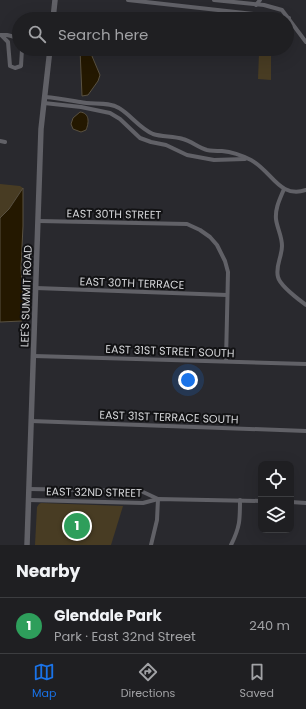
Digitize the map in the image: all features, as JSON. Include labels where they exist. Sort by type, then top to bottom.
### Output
[{"type":"main road","points":[[54,12],[55,0]]},
{"type":"main road","name":"LEE'S SUMMIT ROAD","points":[[27,545],[41,128],[49,56]]},
{"type":"street","points":[[128,0],[235,12]]},
{"type":"street","points":[[214,0],[256,5],[282,10],[284,12]]},
{"type":"street","points":[[256,5],[260,0]]},
{"type":"street","points":[[294,25],[306,42]]},
{"type":"street","points":[[0,35],[12,36]]},
{"type":"street","points":[[0,35],[8,42],[10,66],[15,68],[20,66],[21,56]]},
{"type":"street","points":[[44,97],[109,104],[119,108],[143,128],[153,134],[183,139],[206,150],[224,151],[252,161],[259,165],[284,189],[291,192],[306,190]]},
{"type":"street","points":[[44,103],[110,112],[120,119],[140,138],[166,145],[187,155],[214,160],[244,159],[252,161]]},
{"type":"street","points":[[0,141],[5,142]]},
{"type":"street","points":[[284,189],[276,208],[276,220],[282,238],[282,248],[277,267],[278,278],[288,290],[306,305]]},
{"type":"street","name":"EAST 30TH STREET","points":[[38,221],[189,225],[210,237],[222,253],[228,272],[227,295]]},
{"type":"street","name":"EAST 30TH TERRACE","points":[[36,288],[227,295]]},
{"type":"street","points":[[226,361],[227,295]]},
{"type":"street","name":"EAST 31ST STREET SOUTH","points":[[34,356],[306,364]]},
{"type":"street","name":"EAST 31ST TERRACE SOUTH","points":[[31,421],[306,431]]},
{"type":"street","name":"EAST 32ND STREET","points":[[29,489],[141,491],[158,499]]},
{"type":"street","points":[[151,545],[157,520],[158,499]]},
{"type":"street","name":"EAST 32ND STREET","points":[[29,500],[143,503],[158,499],[258,501]]},
{"type":"street","points":[[231,545],[238,531],[240,520],[240,500]]},
{"type":"street","points":[[294,502],[306,503]]},
{"type":"shaded area","points":[[80,56],[92,56],[100,75],[98,81],[88,95],[82,96]]},
{"type":"shaded area","points":[[259,56],[271,56],[271,80],[258,79]]},
{"type":"shaded area","points":[[80,112],[86,114],[88,119],[86,130],[81,132],[73,129],[71,124],[73,118]]},
{"type":"shaded area","points":[[0,184],[20,186],[23,188],[9,209],[0,218]]},
{"type":"shaded area","points":[[23,188],[21,268],[24,313],[22,321],[0,322],[0,218],[9,209]]},
{"type":"shaded area","points":[[41,503],[123,506],[111,545],[35,545],[37,507]]},
{"type":"place","name":"Glendale Park","points":[[77,526]]}]
